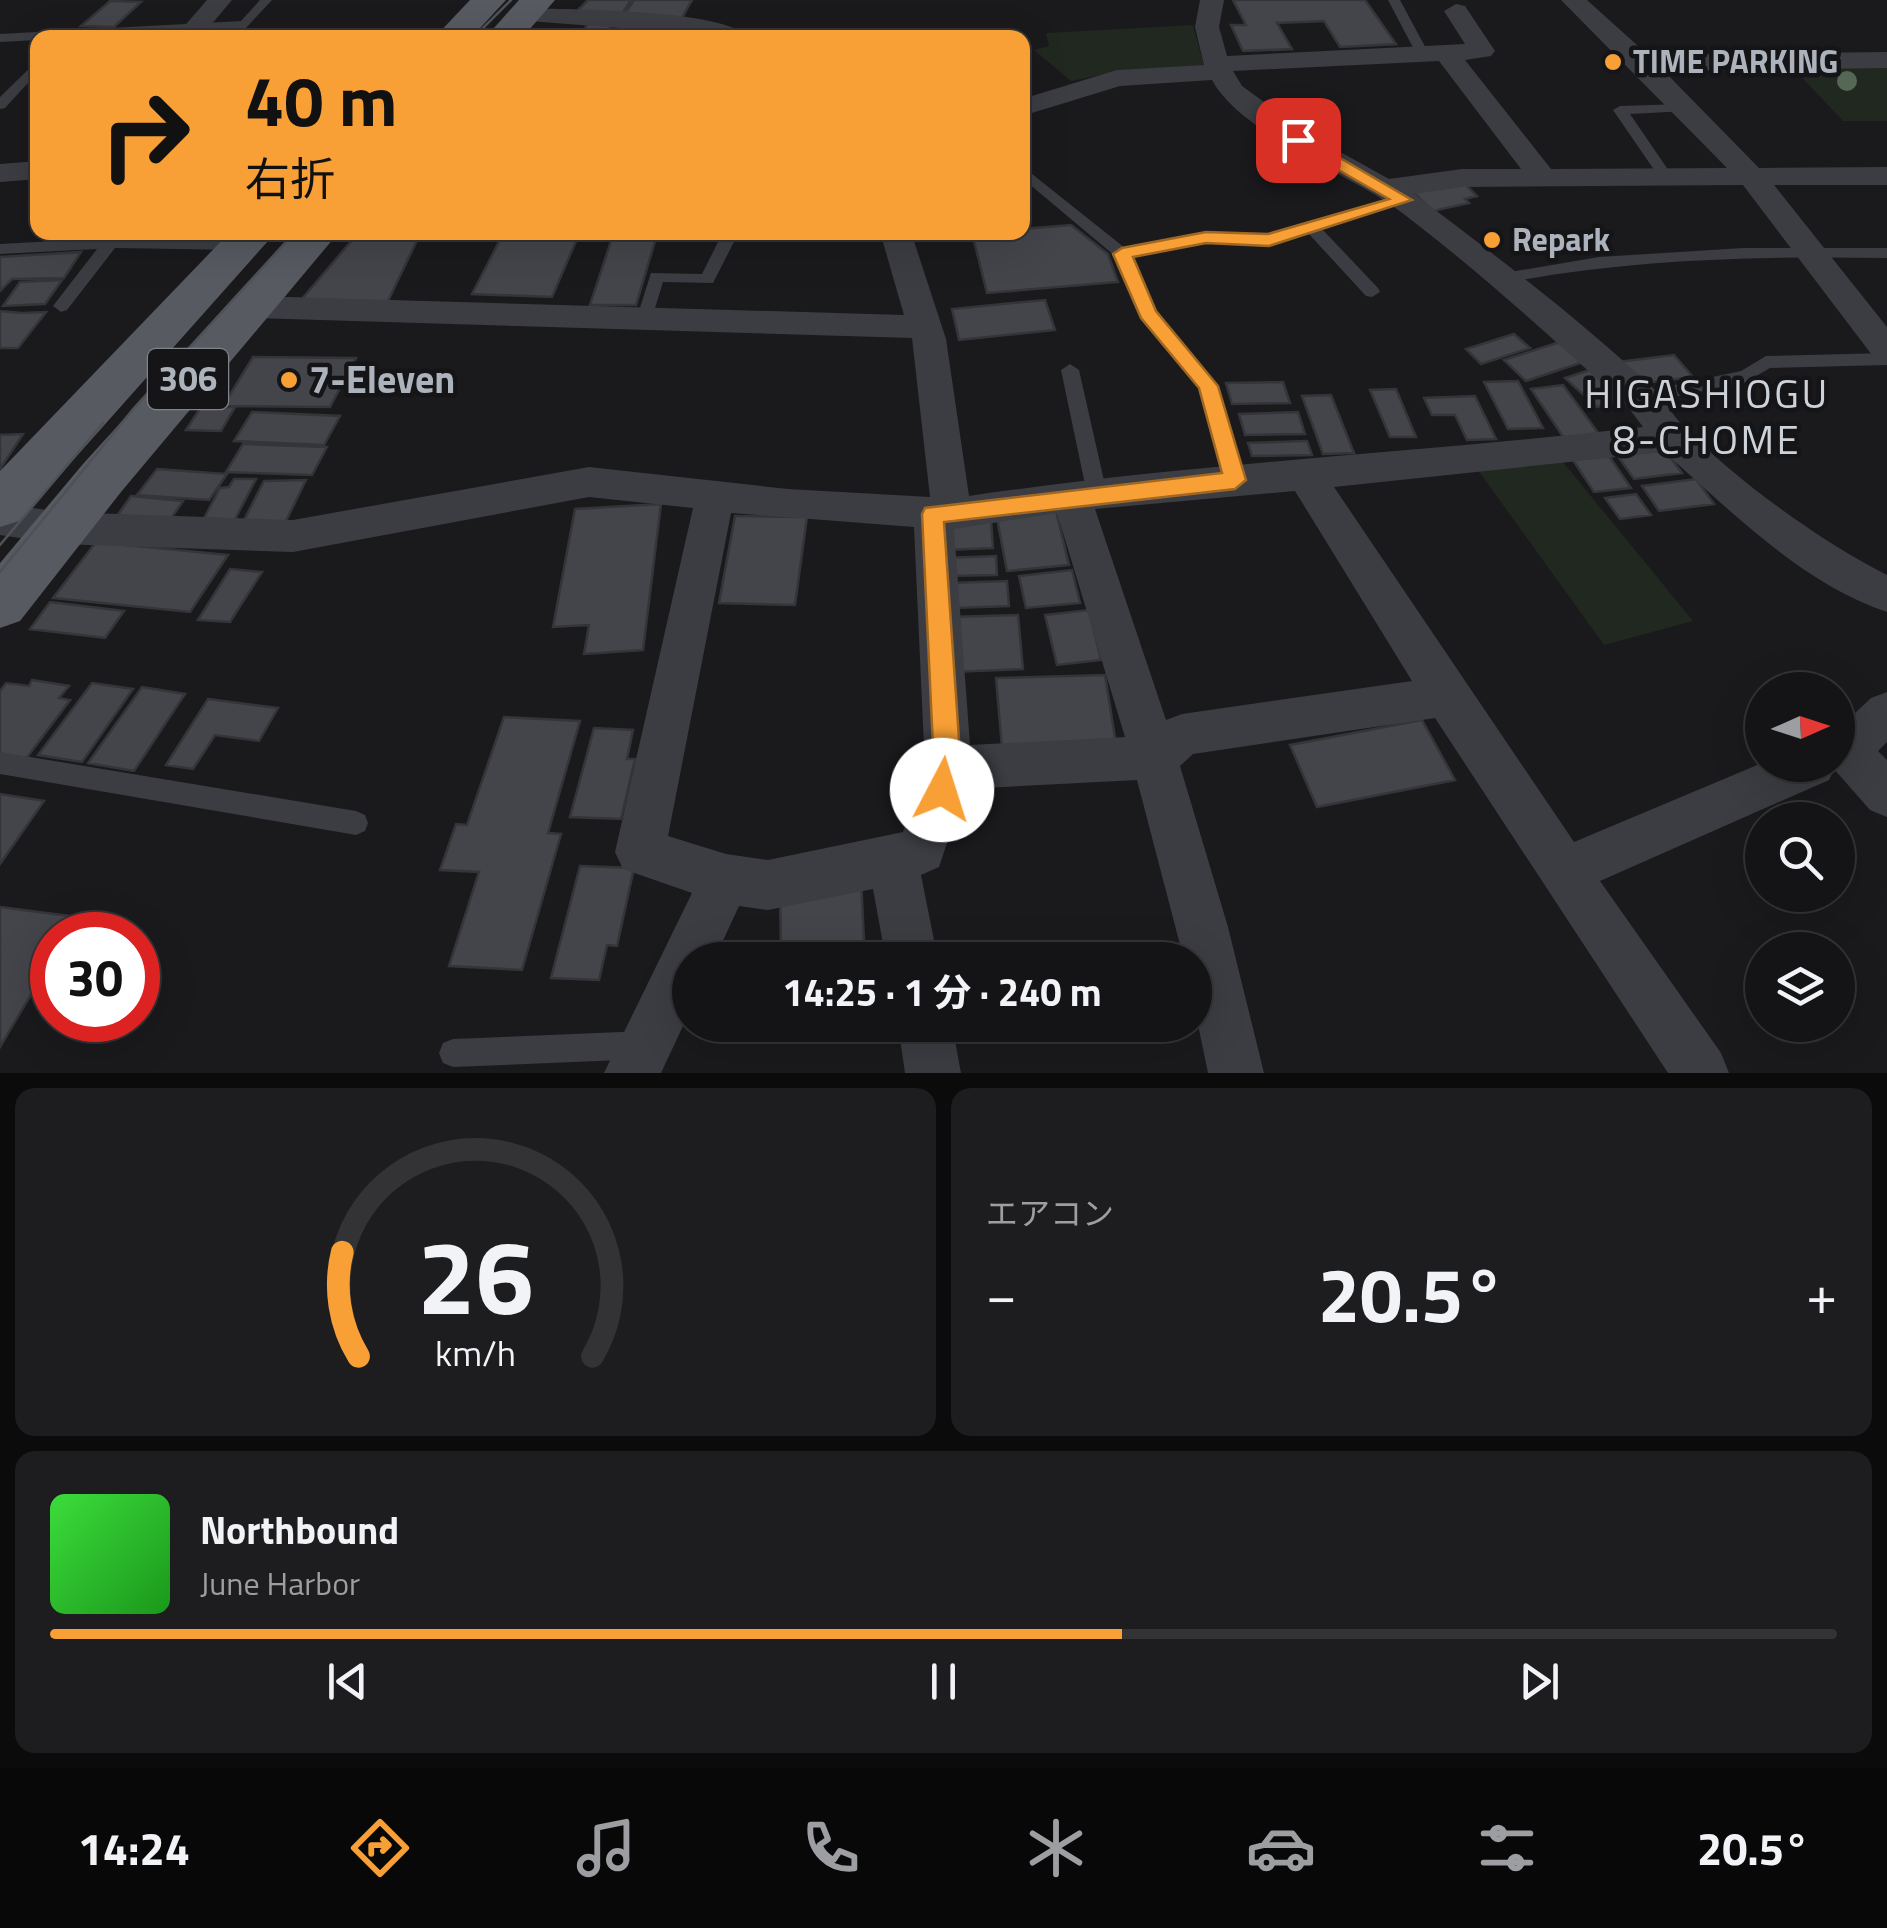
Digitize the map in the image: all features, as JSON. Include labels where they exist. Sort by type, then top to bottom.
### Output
[{"type":"main road","points":[[459,30],[489,0]]},
{"type":"main road","name":"306","points":[[0,506],[247,240]]},
{"type":"main road","name":"306","points":[[1,603],[60,528],[311,240]]},
{"type":"street","points":[[192,30],[220,0]]},
{"type":"street","points":[[681,30],[710,0]]},
{"type":"street","points":[[1212,0],[1207,27],[1218,68],[1231,92],[1298,140],[1394,195],[1504,278],[1640,398],[1671,437],[1771,521],[1836,568],[1887,595]]},
{"type":"street","points":[[1573,0],[1642,63],[1751,176],[1887,355]]},
{"type":"street","points":[[1030,105],[1117,78],[1482,50],[1456,11]]},
{"type":"street","points":[[522,18],[657,30]]},
{"type":"street","points":[[1434,53],[1541,176]]},
{"type":"street","points":[[1642,63],[1887,60]]},
{"type":"street","points":[[0,173],[30,171]]},
{"type":"street","points":[[1394,195],[1462,178],[1664,174],[1887,176]]},
{"type":"street","points":[[715,496],[640,852],[726,879],[768,885],[892,860],[922,850],[948,768],[942,514],[924,326],[897,240]]},
{"type":"street","points":[[252,308],[924,326]]},
{"type":"street","points":[[0,518],[60,528],[294,536],[588,482],[942,514],[1084,495],[1481,460],[1671,437]]},
{"type":"street","points":[[1305,475],[1446,696],[1701,1073]]},
{"type":"street","points":[[1084,495],[1157,757],[1200,942]]},
{"type":"street","points":[[948,768],[1157,757],[1182,735],[1446,696]]},
{"type":"street","points":[[1855,738],[1887,712]]},
{"type":"street","points":[[1855,772],[1887,794]]},
{"type":"street","points":[[1564,871],[1771,782]]},
{"type":"street","points":[[892,860],[908,942]]},
{"type":"street","points":[[639,1059],[726,879]]},
{"type":"street","points":[[1212,989],[1236,1073]]},
{"type":"street","points":[[928,1042],[933,1073]]},
{"type":"lane","points":[[206,30],[245,25],[266,0]]},
{"type":"lane","points":[[1394,0],[1434,53]]},
{"type":"lane","points":[[0,38],[30,37]]},
{"type":"lane","points":[[0,105],[30,73]]},
{"type":"lane","points":[[1664,174],[1620,110],[1682,108]]},
{"type":"lane","points":[[1030,177],[1122,254],[1148,314],[1208,386],[1235,480]]},
{"type":"lane","points":[[1122,254],[1206,238],[1269,240],[1312,228],[1394,195]]},
{"type":"lane","points":[[1312,228],[1372,292]]},
{"type":"lane","points":[[0,248],[44,240]]},
{"type":"lane","points":[[70,240],[202,240]]},
{"type":"lane","points":[[644,317],[658,277],[707,278],[727,240]]},
{"type":"lane","points":[[60,306],[110,242]]},
{"type":"lane","points":[[1504,278],[1574,263],[1810,252],[1887,254]]},
{"type":"lane","points":[[1640,398],[1746,376],[1766,362],[1887,355]]},
{"type":"lane","points":[[1070,370],[1084,495]]},
{"type":"lane","points":[[0,763],[356,823]]},
{"type":"lane","points":[[454,1053],[639,1059]]},
{"type":"shaded area","points":[[1193,25],[1204,66],[1133,69],[1071,81],[1034,50],[1049,46],[1046,33]]},
{"type":"shaded area","points":[[1791,66],[1887,67],[1887,121],[1843,121]]},
{"type":"shaded area","points":[[1558,456],[1693,621],[1604,645],[1475,466]]},
{"type":"building","points":[[588,0],[631,0],[618,20],[571,17]]},
{"type":"building","points":[[634,0],[692,0],[679,23],[621,19]]},
{"type":"building","points":[[1233,0],[1365,0],[1396,44],[1340,47],[1324,21],[1277,23],[1292,49],[1243,51],[1231,25],[1246,25]]},
{"type":"building","points":[[110,1],[141,2],[114,27],[81,26]]},
{"type":"building","points":[[588,24],[611,26],[608,30],[584,30]]},
{"type":"building","points":[[1462,181],[1477,196],[1465,199],[1469,203],[1433,211],[1413,192]]},
{"type":"building","points":[[1071,225],[1108,254],[1118,282],[987,293],[974,240],[1030,240],[1030,228]]},
{"type":"building","points":[[352,240],[417,240],[387,303],[301,300]]},
{"type":"building","points":[[500,240],[577,240],[552,297],[472,294]]},
{"type":"building","points":[[611,240],[655,240],[636,305],[590,305]]},
{"type":"building","points":[[81,252],[64,278],[12,279],[0,291],[0,257]]},
{"type":"building","points":[[62,280],[45,304],[3,306],[20,282]]},
{"type":"building","points":[[1045,300],[1055,330],[959,340],[952,309]]},
{"type":"building","points":[[0,311],[46,312],[18,348],[0,348]]},
{"type":"building","points":[[1514,334],[1530,348],[1481,364],[1466,349]]},
{"type":"building","points":[[1563,341],[1586,361],[1526,381],[1504,360]]},
{"type":"building","points":[[1674,355],[1693,377],[1636,384],[1618,362]]},
{"type":"building","points":[[253,357],[356,358],[330,407],[223,406]]},
{"type":"building","points":[[1593,369],[1626,397],[1597,407],[1565,378]]},
{"type":"building","points":[[1518,381],[1543,428],[1508,429],[1484,382]]},
{"type":"building","points":[[1283,382],[1290,403],[1232,404],[1226,383]]},
{"type":"building","points":[[1563,385],[1599,434],[1564,438],[1531,389]]},
{"type":"building","points":[[1396,389],[1416,437],[1390,437],[1370,390]]},
{"type":"building","points":[[1331,395],[1354,453],[1323,454],[1302,396]]},
{"type":"building","points":[[1475,396],[1496,439],[1467,440],[1455,415],[1432,415],[1424,398]]},
{"type":"building","points":[[201,407],[235,407],[221,431],[186,430]]},
{"type":"building","points":[[252,412],[340,416],[324,445],[234,441]]},
{"type":"building","points":[[1298,412],[1305,434],[1245,435],[1239,414]]},
{"type":"building","points":[[23,434],[0,469],[0,435]]},
{"type":"building","points":[[1307,441],[1312,455],[1252,456],[1248,443]]},
{"type":"building","points":[[243,444],[327,447],[312,475],[226,472]]},
{"type":"building","points":[[1664,449],[1682,473],[1634,479],[1617,455]]},
{"type":"building","points":[[1609,456],[1631,488],[1594,492],[1573,460]]},
{"type":"building","points":[[157,469],[227,474],[209,500],[137,495]]},
{"type":"building","points":[[234,479],[256,479],[232,525],[200,526],[220,488],[229,487]]},
{"type":"building","points":[[1696,479],[1714,504],[1659,511],[1642,486]]},
{"type":"building","points":[[306,480],[282,529],[239,530],[264,481]]},
{"type":"building","points":[[1636,494],[1651,515],[1620,519],[1605,498]]},
{"type":"building","points":[[131,496],[183,501],[163,530],[110,526]]},
{"type":"building","points":[[661,504],[643,650],[584,654],[589,625],[553,627],[575,509]]},
{"type":"building","points":[[1055,507],[1069,565],[1007,571],[996,513]]},
{"type":"building","points":[[735,516],[807,517],[795,605],[719,603]]},
{"type":"building","points":[[991,520],[993,548],[943,550],[942,521]]},
{"type":"building","points":[[96,542],[228,555],[190,612],[53,598]]},
{"type":"building","points":[[996,556],[997,575],[945,576],[944,558]]},
{"type":"building","points":[[230,569],[262,572],[230,622],[198,620]]},
{"type":"building","points":[[1072,570],[1080,603],[1026,608],[1019,576]]},
{"type":"building","points":[[1007,581],[1009,606],[954,608],[952,583]]},
{"type":"building","points":[[50,602],[124,611],[105,638],[30,629]]},
{"type":"building","points":[[1089,610],[1101,660],[1057,665],[1045,615]]},
{"type":"building","points":[[1018,615],[1023,669],[952,672],[949,617]]},
{"type":"building","points":[[1105,675],[1116,744],[1002,748],[996,678]]},
{"type":"building","points":[[32,680],[69,686],[59,698],[70,700],[25,760],[0,756],[0,691],[6,683],[29,686]]},
{"type":"building","points":[[92,683],[133,689],[82,762],[38,755]]},
{"type":"building","points":[[142,687],[185,694],[134,771],[88,763]]},
{"type":"building","points":[[208,699],[278,708],[259,741],[215,735],[193,769],[166,765]]},
{"type":"building","points":[[504,717],[580,721],[548,833],[561,834],[522,970],[449,966],[479,872],[440,870],[456,824],[467,825]]},
{"type":"building","points":[[1422,720],[1455,780],[1317,807],[1290,745]]},
{"type":"building","points":[[594,728],[633,730],[627,759],[635,759],[621,819],[570,817]]},
{"type":"building","points":[[0,794],[44,801],[0,864]]},
{"type":"building","points":[[580,866],[634,868],[617,946],[607,945],[599,980],[551,978]]},
{"type":"building","points":[[861,879],[864,942],[781,942],[780,887]]},
{"type":"building","points":[[0,907],[39,912],[30,912],[30,996],[0,1047]]},
{"type":"tram line","points":[[481,30],[511,0]]},
{"type":"tram line","points":[[0,572],[134,408],[288,240]]},
{"type":"tram line","points":[[0,545],[103,423]]},
{"type":"place","name":"TIME PARKING","points":[[1613,62]]},
{"type":"place","name":"Repark","points":[[1492,240]]},
{"type":"place","name":"7-Eleven","points":[[289,380]]},
{"type":"district","name":"HIGASHIOGU 8-CHOME","points":[[1707,417]]},
{"type":"route","points":[[942,790],[948,768],[933,514],[1235,480],[1208,386],[1148,314],[1122,254],[1206,238],[1269,240],[1404,200],[1298,140]]}]
